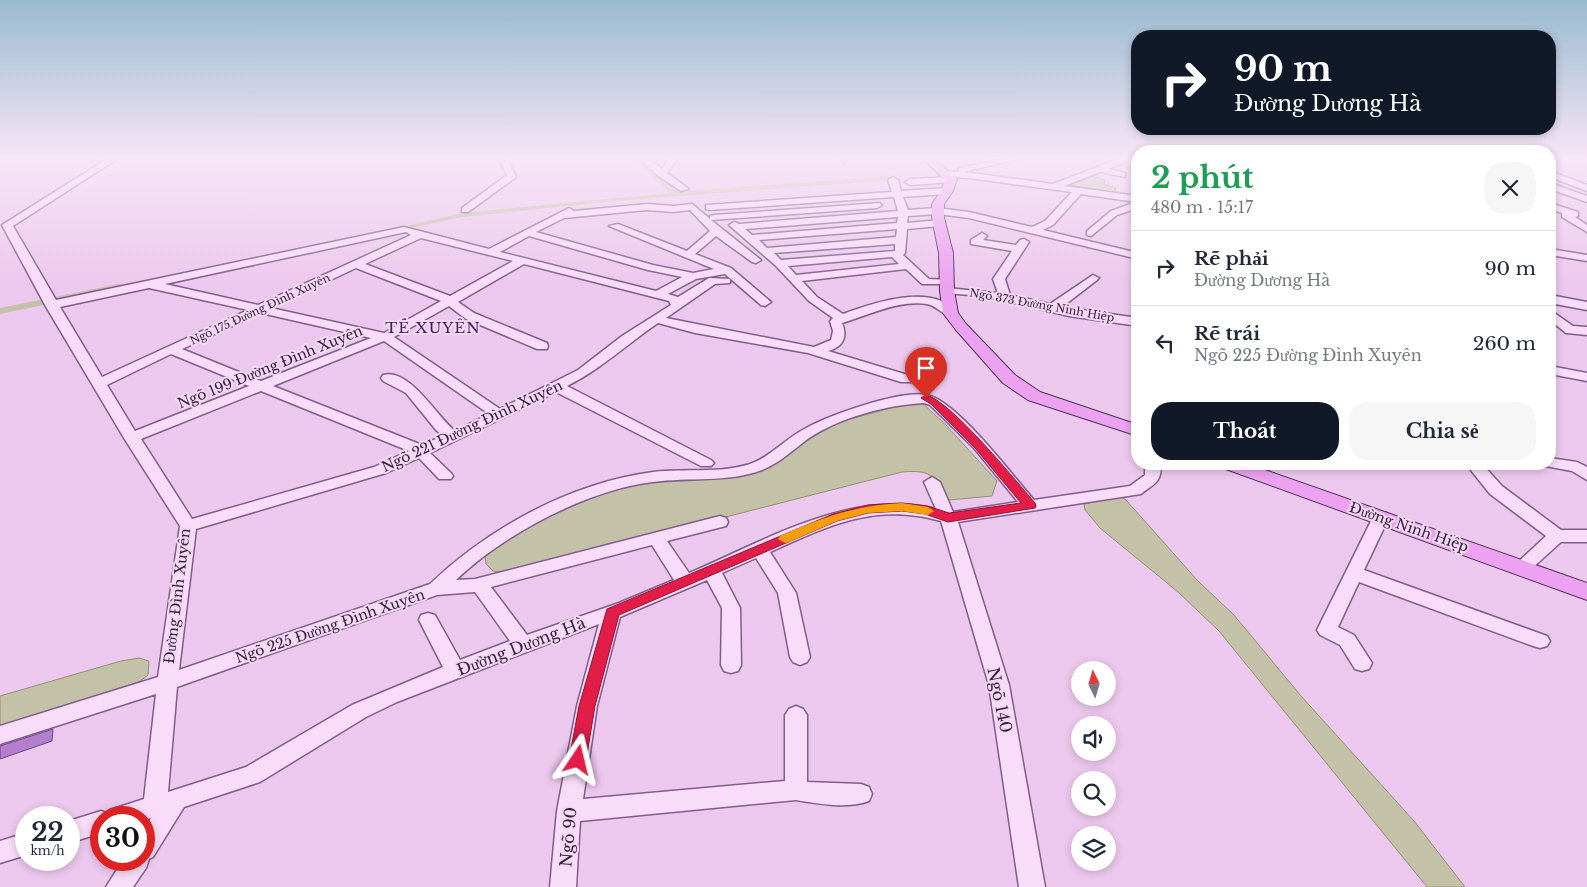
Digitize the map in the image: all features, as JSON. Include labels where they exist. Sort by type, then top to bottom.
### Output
[{"type":"main road","points":[[942,200],[946,253],[946,297],[971,339],[1009,379],[1034,396],[1131,429]]},
{"type":"main road","name":"Đường Ninh Hiệp","points":[[1247,470],[1523,567],[1587,592]]},
{"type":"street","name":"Đường Đình Xuyên","points":[[47,200],[8,225],[50,303],[131,438],[188,526],[167,682],[165,803]]},
{"type":"street","points":[[465,210],[478,200]]},
{"type":"street","points":[[706,200],[714,218],[720,223],[730,222],[750,238],[787,270],[813,299],[839,320],[840,331],[837,342],[829,348],[808,350],[796,360]]},
{"type":"street","points":[[709,207],[782,200]]},
{"type":"street","points":[[714,218],[829,200]]},
{"type":"street","points":[[899,200],[903,215],[901,260],[946,297]]},
{"type":"street","points":[[736,227],[903,215],[924,200]]},
{"type":"street","points":[[750,238],[902,227],[929,200]]},
{"type":"street","points":[[953,200],[969,215],[1131,254]]},
{"type":"street","points":[[1034,230],[1049,223],[1070,200]]},
{"type":"street","points":[[562,215],[613,211],[635,204],[673,209],[692,207],[716,232],[756,260]]},
{"type":"street","points":[[491,252],[574,207]]},
{"type":"street","points":[[1091,233],[1114,213],[1131,207]]},
{"type":"street","points":[[1556,208],[1575,214]]},
{"type":"street","points":[[613,211],[625,222],[614,226],[727,270],[744,282],[765,302]]},
{"type":"street","points":[[1587,213],[1566,215],[1587,229]]},
{"type":"street","points":[[388,225],[673,299],[677,303]]},
{"type":"street","points":[[50,303],[404,230]]},
{"type":"street","points":[[689,254],[716,232]]},
{"type":"street","points":[[528,233],[652,268],[693,276]]},
{"type":"street","name":"Ngõ 175 Đường Đình Xuyên","points":[[99,383],[421,234]]},
{"type":"street","points":[[982,236],[975,242],[1022,246],[999,279],[1005,297]]},
{"type":"street","points":[[764,251],[901,240]]},
{"type":"street","points":[[1556,253],[1587,258]]},
{"type":"street","name":"Ngõ 199 Đường Đình Xuyên","points":[[131,438],[386,337],[524,260]]},
{"type":"street","points":[[787,270],[901,260]]},
{"type":"street","points":[[787,270],[901,260]]},
{"type":"street","points":[[357,265],[451,301],[459,310],[470,316],[542,346]]},
{"type":"street","points":[[658,295],[693,276],[727,270]]},
{"type":"street","points":[[1054,308],[1093,278]]},
{"type":"street","name":"Ngõ 221 Đường Đình Xuyên","points":[[188,526],[380,470],[422,452],[583,373],[626,339],[659,320],[677,306],[677,303],[713,280],[744,282]]},
{"type":"street","points":[[926,282],[931,296],[946,297]]},
{"type":"street","points":[[148,284],[386,337],[499,415]]},
{"type":"street","name":"Ngõ 373 Đường Ninh Hiệp","points":[[946,297],[984,293],[1054,308],[1131,321]]},
{"type":"street","points":[[839,320],[889,303],[946,297]]},
{"type":"street","points":[[1556,300],[1587,306]]},
{"type":"street","points":[[1556,319],[1587,344]]},
{"type":"street","points":[[659,320],[695,329],[808,350],[906,379]]},
{"type":"street","points":[[1570,330],[1587,331]]},
{"type":"street","points":[[172,350],[422,452],[445,476]]},
{"type":"street","points":[[1556,371],[1587,377]]},
{"type":"street","points":[[388,378],[411,390],[440,427],[454,437]]},
{"type":"street","points":[[556,386],[706,463]]},
{"type":"street","name":"Ngõ 225 Đường Đình Xuyên","points":[[0,735],[167,682],[436,589],[450,574],[478,552],[535,519],[579,498],[612,486],[650,477],[728,473],[749,469],[776,458],[807,433],[839,418],[920,397],[931,399],[979,445],[1030,506]]},
{"type":"street","points":[[1556,464],[1577,467],[1587,475]]},
{"type":"street","name":"Đường Dương Hà","points":[[155,806],[252,775],[359,710],[455,670],[612,612],[833,518],[868,509],[902,507],[927,510],[948,518],[1030,506],[1135,490],[1146,484],[1153,477],[1153,470]]},
{"type":"street","points":[[1479,470],[1496,490],[1557,536],[1587,536]]},
{"type":"street","name":"Ngõ 140","points":[[932,482],[948,518],[999,685],[1032,887]]},
{"type":"street","points":[[1362,663],[1346,640],[1327,630],[1382,517]]},
{"type":"street","points":[[436,589],[479,584],[720,522]]},
{"type":"street","points":[[1523,567],[1557,536]]},
{"type":"street","points":[[657,539],[685,582]]},
{"type":"street","points":[[760,550],[787,593],[800,657]]},
{"type":"street","points":[[712,571],[732,608],[731,665]]},
{"type":"street","points":[[1354,573],[1540,641]]},
{"type":"street","points":[[479,584],[523,644]]},
{"type":"street","name":"Ngõ 90","points":[[563,887],[569,811],[587,706],[612,612]]},
{"type":"street","points":[[428,620],[455,670]]},
{"type":"street","points":[[796,715],[796,790]]},
{"type":"street","points":[[569,811],[796,790],[822,794],[861,794]]},
{"type":"street","points":[[155,825],[165,803]]},
{"type":"street","points":[[0,852],[15,847]]},
{"type":"street","points":[[119,887],[130,871]]},
{"type":"shaded area","points":[[919,400],[946,425],[997,481],[992,496],[949,500],[939,490],[934,480],[925,473],[902,472],[506,573],[493,571],[486,564],[485,555],[492,549],[548,517],[617,487],[778,461],[807,440],[840,422]]},
{"type":"shaded area","points":[[1120,496],[1126,500],[1198,581],[1234,615],[1301,696],[1414,821],[1465,887],[1427,887],[1219,631],[1178,592],[1100,528],[1085,510],[1084,504]]},
{"type":"shaded area","points":[[139,658],[149,661],[148,675],[139,682],[0,726],[0,696],[121,661]]},
{"type":"building","points":[[53,729],[52,741],[0,759],[0,746]]},
{"type":"waterway","points":[[406,227],[462,215],[602,200]]},
{"type":"waterway","points":[[0,311],[119,287]]},
{"type":"slow traffic","points":[[785,539],[833,518],[868,509],[902,507],[928,511]]},
{"type":"district","name":"TẾ XUYÊN","points":[[433,327]]},
{"type":"route","points":[[578,760],[587,706],[612,612],[626,608],[833,518],[868,509],[902,507],[927,510],[948,518],[1030,506],[979,445],[935,402],[926,398]]}]
